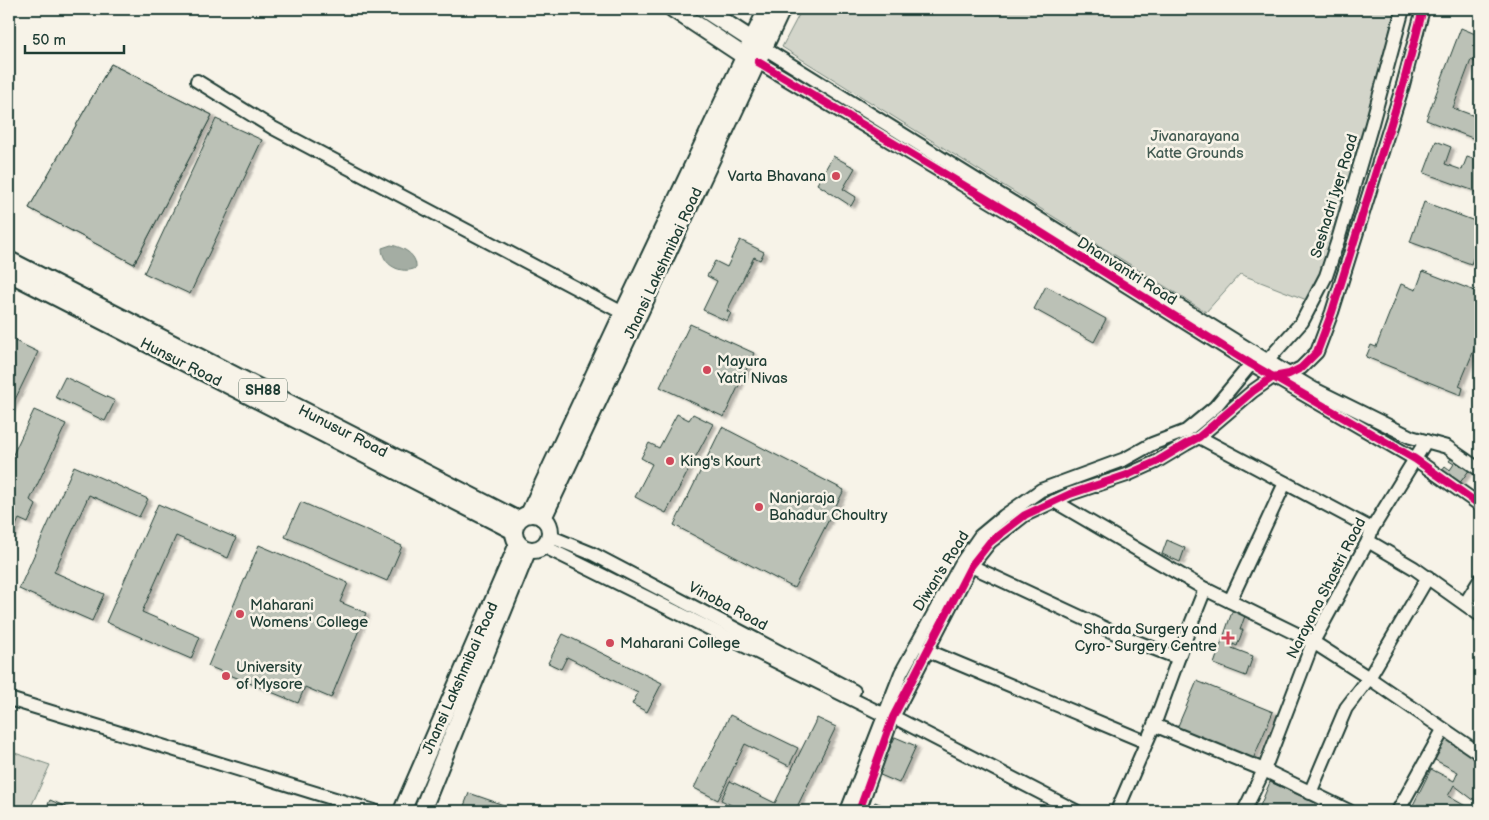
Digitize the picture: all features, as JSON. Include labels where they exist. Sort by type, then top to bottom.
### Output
[{"type":"main road","points":[[673,9],[754,52]]},
{"type":"main road","points":[[704,9],[754,52]]},
{"type":"main road","name":"Jhansi Lakshmibai Road","points":[[402,811],[754,52],[767,9]]},
{"type":"main road","name":"Jhansi Lakshmibai Road","points":[[422,811],[530,532],[623,313],[754,52],[782,9]]},
{"type":"main road","name":"Hunusur Road","points":[[9,260],[530,532]]},
{"type":"main road","name":"Hunsur Road","points":[[9,273],[530,532]]},
{"type":"street","name":"Seshadri Iyer Road","points":[[1266,361],[1302,322],[1326,276],[1372,127],[1403,9]]},
{"type":"street","points":[[859,811],[890,715],[971,566],[990,542],[1025,515],[1054,501],[1127,475],[1156,462],[1199,436],[1253,391],[1273,377],[1289,374],[1301,368],[1317,352],[1332,312],[1403,85],[1423,9]]},
{"type":"street","name":"Dhanvantri Road","points":[[754,52],[1015,211],[1314,389],[1411,437],[1447,447],[1480,470]]},
{"type":"street","points":[[198,81],[272,128],[623,313]]},
{"type":"street","name":"Dhanvantri Road","points":[[1015,211],[1251,364],[1415,459],[1480,505]]},
{"type":"street","points":[[1251,364],[1266,361]]},
{"type":"street","name":"Diwan's Road","points":[[847,811],[890,715],[889,701],[901,672],[962,562],[980,536],[1004,516],[1041,490],[1125,459],[1152,444],[1186,431],[1215,407],[1251,364]]},
{"type":"street","points":[[1199,436],[1372,529]]},
{"type":"street","name":"Narayana Shastri Road","points":[[1244,811],[1264,770],[1313,642],[1368,541],[1372,529],[1426,441]]},
{"type":"street","points":[[1230,602],[1285,483]]},
{"type":"street","points":[[1054,501],[1205,589],[1313,642],[1480,754]]},
{"type":"street","name":"Vinoba Road","points":[[530,532],[593,554],[882,705],[890,715],[1051,806],[1076,811]]},
{"type":"street","points":[[1368,541],[1428,577],[1480,615]]},
{"type":"street","points":[[971,566],[1117,634],[1178,658]]},
{"type":"street","points":[[1310,793],[1346,708],[1369,678],[1428,577]]},
{"type":"street","points":[[1464,604],[1480,580]]},
{"type":"street","points":[[1117,811],[1154,725],[1205,589]]},
{"type":"street","points":[[926,650],[1146,742]]},
{"type":"street","points":[[9,698],[374,811]]},
{"type":"street","points":[[1154,725],[1264,770],[1348,811]]},
{"type":"street","points":[[1398,811],[1443,730]]},
{"type":"green space","name":"Jivanarayana Katte Grounds","points":[[802,9],[1403,9],[1317,304],[1240,274],[1206,312],[782,47]]},
{"type":"green space","points":[[9,751],[50,765],[29,811],[9,811]]},
{"type":"shaded area","points":[[391,245],[400,247],[408,252],[416,263],[416,268],[404,270],[389,264],[385,259],[382,248]]},
{"type":"building","points":[[1461,28],[1480,36],[1480,64],[1471,60],[1453,108],[1480,118],[1480,141],[1426,120]]},
{"type":"building","points":[[111,64],[212,115],[134,264],[29,208]]},
{"type":"building","points":[[111,64],[212,115],[134,264],[29,208]]},
{"type":"building","points":[[216,119],[262,140],[190,294],[144,273]]},
{"type":"building","points":[[1436,141],[1451,147],[1445,164],[1462,170],[1467,157],[1480,161],[1480,193],[1424,173]]},
{"type":"building","name":"Varta Bhavana","points":[[833,156],[855,168],[843,189],[856,197],[851,206],[817,184]]},
{"type":"building","points":[[1424,202],[1480,223],[1480,240],[1471,264],[1410,242]]},
{"type":"building","points":[[740,240],[764,252],[760,260],[754,257],[727,311],[731,313],[727,321],[703,310],[717,281],[707,276],[715,261],[727,267]]},
{"type":"building","points":[[1423,271],[1480,293],[1480,338],[1459,386],[1463,388],[1461,395],[1366,357],[1371,345],[1376,347],[1401,284],[1416,290]]},
{"type":"building","points":[[1046,286],[1106,319],[1094,342],[1034,309]]},
{"type":"building","name":"Mayura Yatri Nivas","points":[[690,324],[754,353],[724,417],[660,387]]},
{"type":"building","points":[[9,338],[38,352],[9,412]]},
{"type":"building","points":[[65,377],[115,401],[105,421],[55,397]]},
{"type":"building","points":[[34,410],[66,424],[30,500],[36,505],[28,523],[19,519],[9,541],[9,463]]},
{"type":"building","name":"King's Kourt","points":[[677,414],[689,420],[693,414],[713,424],[666,513],[635,497],[652,464],[641,458],[649,443],[659,448]]},
{"type":"building","name":"Nanjaraja Bahadur Choultry","points":[[722,427],[844,490],[794,588],[674,525]]},
{"type":"building","points":[[1453,456],[1470,469],[1459,484],[1441,471],[1445,466],[1450,470],[1454,464],[1449,461]]},
{"type":"building","points":[[74,466],[148,499],[139,517],[89,495],[54,572],[104,594],[92,621],[19,589]]},
{"type":"building","points":[[301,502],[402,546],[387,581],[285,537]]},
{"type":"building","points":[[158,504],[236,538],[228,558],[176,536],[142,612],[200,637],[191,659],[106,622]]},
{"type":"building","points":[[1167,540],[1185,548],[1180,562],[1162,554]]},
{"type":"building","points":[[259,545],[348,583],[340,602],[366,613],[331,698],[305,687],[298,703],[208,666]]},
{"type":"building","points":[[1233,609],[1246,613],[1240,630],[1243,630],[1237,646],[1233,644],[1232,648],[1253,656],[1246,676],[1214,664]]},
{"type":"building","points":[[563,634],[662,683],[647,712],[632,704],[638,693],[567,657],[561,669],[548,663]]},
{"type":"building","points":[[1197,681],[1273,712],[1251,764],[1175,733]]},
{"type":"building","points":[[730,715],[798,748],[789,766],[745,744],[718,800],[694,788]]},
{"type":"building","points":[[817,718],[836,727],[795,811],[743,811],[721,800],[730,781],[775,803]]},
{"type":"building","points":[[1446,734],[1480,757],[1480,805],[1454,785],[1448,796],[1474,811],[1410,811],[1431,769],[1454,781],[1458,772],[1435,760]]},
{"type":"building","points":[[895,737],[916,746],[899,783],[878,774]]},
{"type":"building","points":[[1270,782],[1334,811],[1258,811]]},
{"type":"building","points":[[469,793],[521,811],[462,811]]},
{"type":"building","points":[[50,800],[76,811],[45,811]]},
{"type":"building","points":[[875,802],[897,811],[872,811]]},
{"type":"cycle path","points":[[859,811],[893,717],[971,566],[990,542],[1025,515],[1070,494],[1127,475],[1156,462],[1199,437],[1253,391],[1273,377],[1289,374],[1301,368],[1317,352],[1332,312],[1403,85],[1423,9]]},
{"type":"cycle path","points":[[758,62],[1013,215],[1251,364],[1415,459],[1480,505]]},
{"type":"place","name":"Varta Bhavana","points":[[836,176]]},
{"type":"place","name":"Mayura Yatri Nivas","points":[[707,370]]},
{"type":"place","name":"King's Kourt","points":[[670,461]]},
{"type":"place","name":"Nanjaraja Bahadur Choultry","points":[[759,507]]},
{"type":"place","name":"Maharani Womens' College","points":[[240,614]]},
{"type":"place","name":"Sharda Surgery and Cyro- Surgery Centre","points":[[1228,638]]},
{"type":"place","name":"Maharani College","points":[[610,643]]},
{"type":"place","name":"University of Mysore","points":[[226,676]]}]
